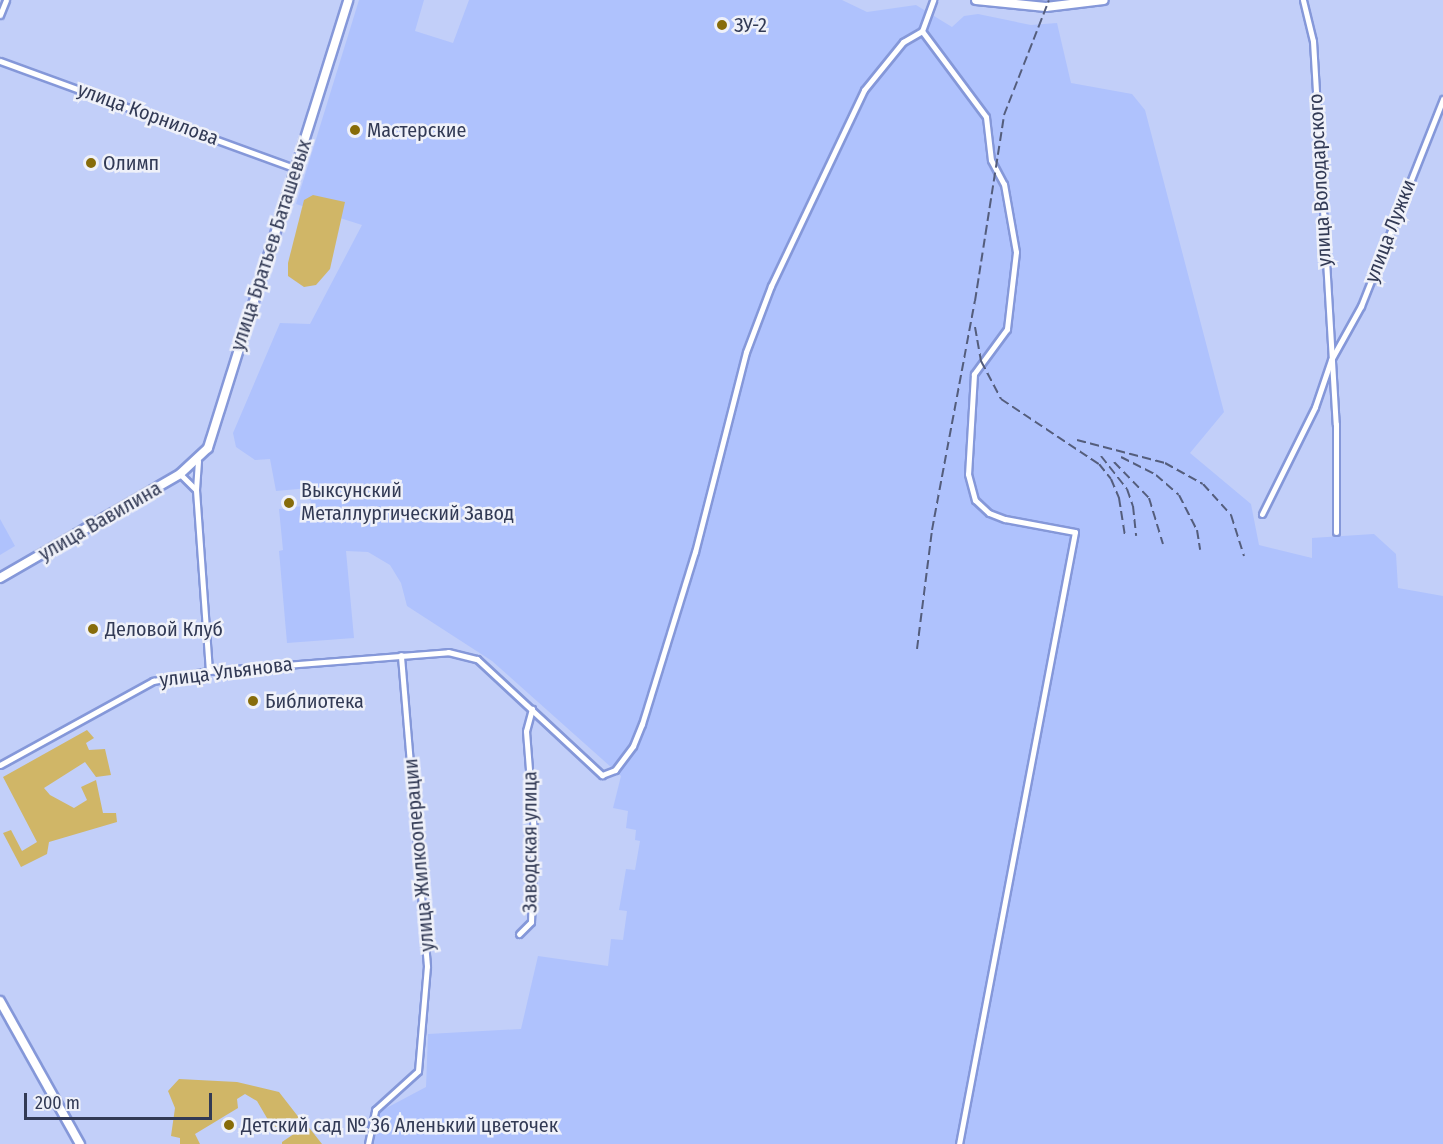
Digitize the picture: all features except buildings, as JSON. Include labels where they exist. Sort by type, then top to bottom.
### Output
[{"type":"street","points":[[0,15],[6,0]]},
{"type":"street","name":"улица Братьев Баташевых","points":[[209,671],[196,490],[198,461],[208,448],[348,0]]},
{"type":"street","points":[[933,0],[922,31],[986,117],[991,160],[1004,184],[1016,252],[1007,329],[974,374],[968,474],[975,500],[989,513],[1005,519],[1075,532],[958,1144]]},
{"type":"street","points":[[976,0],[1046,7],[1104,0]]},
{"type":"street","name":"улица Володарского","points":[[1303,0],[1313,41],[1338,481],[1336,532]]},
{"type":"street","name":"улица Ульянова","points":[[0,765],[144,684],[209,671],[448,652],[477,659],[602,775],[615,770],[633,746],[695,552],[746,351],[771,286],[864,90],[903,42],[922,31]]},
{"type":"street","name":"улица Корнилова","points":[[0,61],[296,169]]},
{"type":"street","name":"улица Лужки","points":[[1331,360],[1360,306],[1443,99]]},
{"type":"street","points":[[1262,514],[1315,406],[1331,360]]},
{"type":"street","name":"улица Вавилина","points":[[0,578],[180,474],[198,461]]},
{"type":"street","points":[[180,474],[196,490]]},
{"type":"street","name":"улица Жилкооперации","points":[[368,1144],[375,1110],[417,1071],[427,966],[401,655]]},
{"type":"street","name":"Заводская улица","points":[[519,934],[531,922],[534,822],[526,731],[532,709]]},
{"type":"street","points":[[0,1001],[4,1017],[80,1144]]},
{"type":"shaded area","points":[[359,0],[424,0],[415,31],[453,43],[469,0],[842,0],[867,12],[916,5],[952,27],[964,16],[978,14],[1031,25],[1057,23],[1071,83],[1132,94],[1145,110],[1224,412],[1190,453],[1251,504],[1259,545],[1312,558],[1312,538],[1374,534],[1396,554],[1398,588],[1443,596],[1443,1144],[374,1144],[377,1113],[426,1087],[428,1034],[521,1029],[538,956],[608,966],[611,939],[623,940],[627,911],[619,910],[626,869],[635,870],[640,841],[635,840],[636,830],[626,828],[628,811],[613,808],[621,776],[492,661],[407,606],[401,583],[390,565],[368,552],[346,551],[354,638],[287,643],[279,551],[283,550],[279,509],[311,505],[309,488],[276,491],[270,459],[255,460],[236,447],[233,433],[280,323],[310,324],[362,225],[296,204]]},
{"type":"shaded area","points":[[313,195],[345,202],[330,269],[316,285],[304,287],[288,276],[288,263],[304,200]]},
{"type":"shaded area","points":[[0,519],[15,546],[0,555]]},
{"type":"shaded area","points":[[87,730],[94,738],[86,743],[89,750],[105,749],[111,775],[96,777],[85,762],[44,788],[50,795],[74,808],[87,800],[81,787],[96,780],[103,813],[116,813],[117,822],[49,842],[47,854],[21,867],[3,833],[11,830],[22,851],[37,842],[3,777]]},
{"type":"shaded area","points":[[179,1079],[237,1082],[279,1092],[300,1119],[284,1130],[271,1125],[257,1101],[245,1094],[237,1099],[238,1108],[195,1134],[200,1144],[180,1144],[180,1138],[171,1136],[175,1108],[168,1091]]},
{"type":"shaded area","points":[[307,1125],[322,1144],[282,1144],[282,1142]]},
{"type":"railway","points":[[917,649],[932,530],[975,301],[1004,115],[1049,0]]},
{"type":"railway","points":[[975,327],[981,361],[1001,399],[1099,464],[1111,479],[1119,498],[1125,535]]},
{"type":"railway","points":[[1077,440],[1165,463],[1203,484],[1231,515],[1244,556]]},
{"type":"railway","points":[[1101,456],[1127,489],[1133,506],[1136,536]]},
{"type":"railway","points":[[1121,457],[1156,475],[1179,495],[1197,530],[1200,550]]},
{"type":"railway","points":[[1114,462],[1149,498],[1163,544]]},
{"type":"place","name":"ЗУ-2","points":[[722,25]]},
{"type":"place","name":"Мастерские","points":[[355,130]]},
{"type":"place","name":"Олимп","points":[[91,163]]},
{"type":"place","name":"Выксунский Металлургический Завод","points":[[289,503]]},
{"type":"place","name":"Деловой Клуб","points":[[93,629]]},
{"type":"place","name":"Библиотека","points":[[253,701]]},
{"type":"place","name":"Детский сад № 36 Аленький цветочек","points":[[229,1125]]}]
